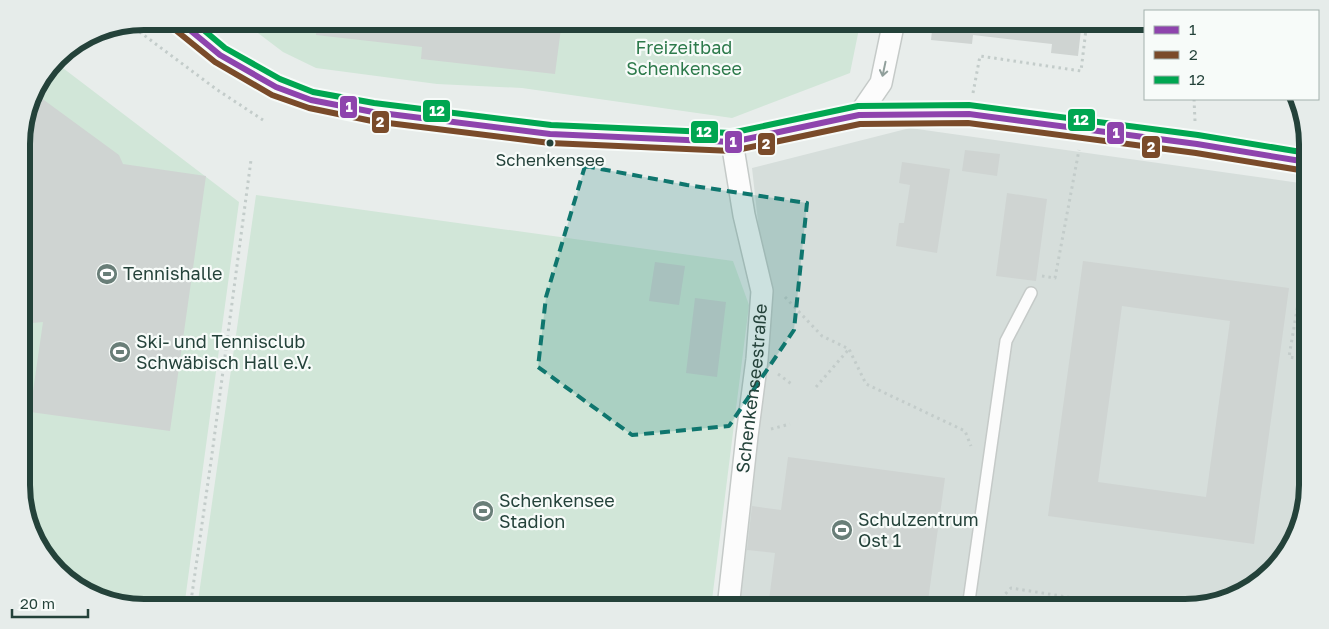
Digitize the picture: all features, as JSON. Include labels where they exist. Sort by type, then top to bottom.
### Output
[{"type":"street","points":[[190,30],[220,55],[276,87],[311,100],[373,112],[550,134],[732,142],[858,115],[969,114],[1197,144],[1299,161]]},
{"type":"street","points":[[858,115],[881,83],[892,30]]},
{"type":"street","name":"Schenkenseestraße","points":[[729,599],[747,436],[758,358],[762,291],[744,215],[732,142]]},
{"type":"lane","points":[[969,599],[1006,341],[1031,293]]},
{"type":"path","points":[[138,30],[263,120]]},
{"type":"path","points":[[969,114],[980,56],[1081,71],[1086,30]]},
{"type":"path","points":[[1055,278],[1084,129]]},
{"type":"path","points":[[191,599],[251,160]]},
{"type":"path","points":[[762,291],[783,295],[822,336],[849,349],[866,384],[965,431],[972,449]]},
{"type":"path","points":[[1299,298],[1289,357],[1299,359]]},
{"type":"path","points":[[816,387],[849,349]]},
{"type":"path","points":[[1001,599],[1011,588],[1080,599]]},
{"type":"highlighted area","points":[[585,166],[687,185],[807,203],[794,330],[729,426],[632,435],[538,367],[546,297]]},
{"type":"shaded area","points":[[910,128],[1299,183],[1299,493],[1290,529],[1284,542],[1271,560],[1260,571],[1236,587],[1222,593],[1193,599],[734,599],[765,284],[752,168]]},
{"type":"green space","name":"Freizeitbad Schenkensee","points":[[254,30],[859,30],[850,73],[732,118],[522,88],[437,84],[316,68],[283,52]]},
{"type":"green space","name":"Ski- und Tennisclub Schwäbisch Hall e.V.","points":[[61,66],[239,202],[185,599],[144,599],[114,595],[87,584],[63,566],[45,542],[34,515],[31,500],[30,136],[34,114],[49,81]]},
{"type":"green space","name":"Schenkensee Stadion","points":[[256,195],[733,261],[749,305],[712,599],[198,599]]},
{"type":"building","points":[[316,30],[561,30],[555,74],[421,59],[422,47],[316,35]]},
{"type":"building","points":[[932,30],[1081,30],[1078,56],[1051,53],[1052,44],[973,35],[972,44],[931,40]]},
{"type":"building","name":"Tennishalle","points":[[40,97],[119,155],[123,164],[206,176],[170,431],[30,412],[43,322],[30,323],[31,129]]},
{"type":"building","points":[[965,150],[1000,154],[997,176],[962,171]]},
{"type":"building","points":[[902,162],[950,169],[937,253],[896,246],[899,223],[904,223],[910,185],[899,183]]},
{"type":"building","points":[[1007,193],[1047,199],[1036,281],[996,276]]},
{"type":"building","points":[[1083,261],[1289,288],[1254,544],[1048,516]],"holes":[[[1122,306],[1230,321],[1206,497],[1098,482]]]},
{"type":"building","points":[[655,262],[685,266],[679,305],[649,301]]},
{"type":"building","points":[[695,298],[726,302],[717,377],[686,373]]},
{"type":"building","name":"Schulzentrum Ost 1","points":[[788,457],[945,478],[928,599],[769,599],[775,553],[747,550],[752,506],[781,510]]},
{"type":"transit line","name":"2","points":[[175,30],[215,62],[272,95],[309,108],[372,121],[550,143],[732,151],[860,124],[968,123],[1196,153],[1299,170]]},
{"type":"transit line","name":"1","points":[[190,30],[220,55],[276,87],[311,100],[373,112],[550,134],[732,142],[859,115],[969,114],[1197,144],[1299,161]]},
{"type":"transit line","name":"12","points":[[204,30],[225,48],[280,79],[313,92],[374,103],[551,125],[731,133],[858,106],[969,105],[1198,135],[1299,152]]},
{"type":"place","name":"Schenkensee","points":[[550,143]]},
{"type":"place","name":"Tennishalle","points":[[107,274]]},
{"type":"place","name":"Ski- und Tennisclub Schwäbisch Hall e.V.","points":[[120,352]]},
{"type":"place","name":"Schenkensee Stadion","points":[[483,511]]},
{"type":"place","name":"Schulzentrum Ost 1","points":[[842,530]]}]
